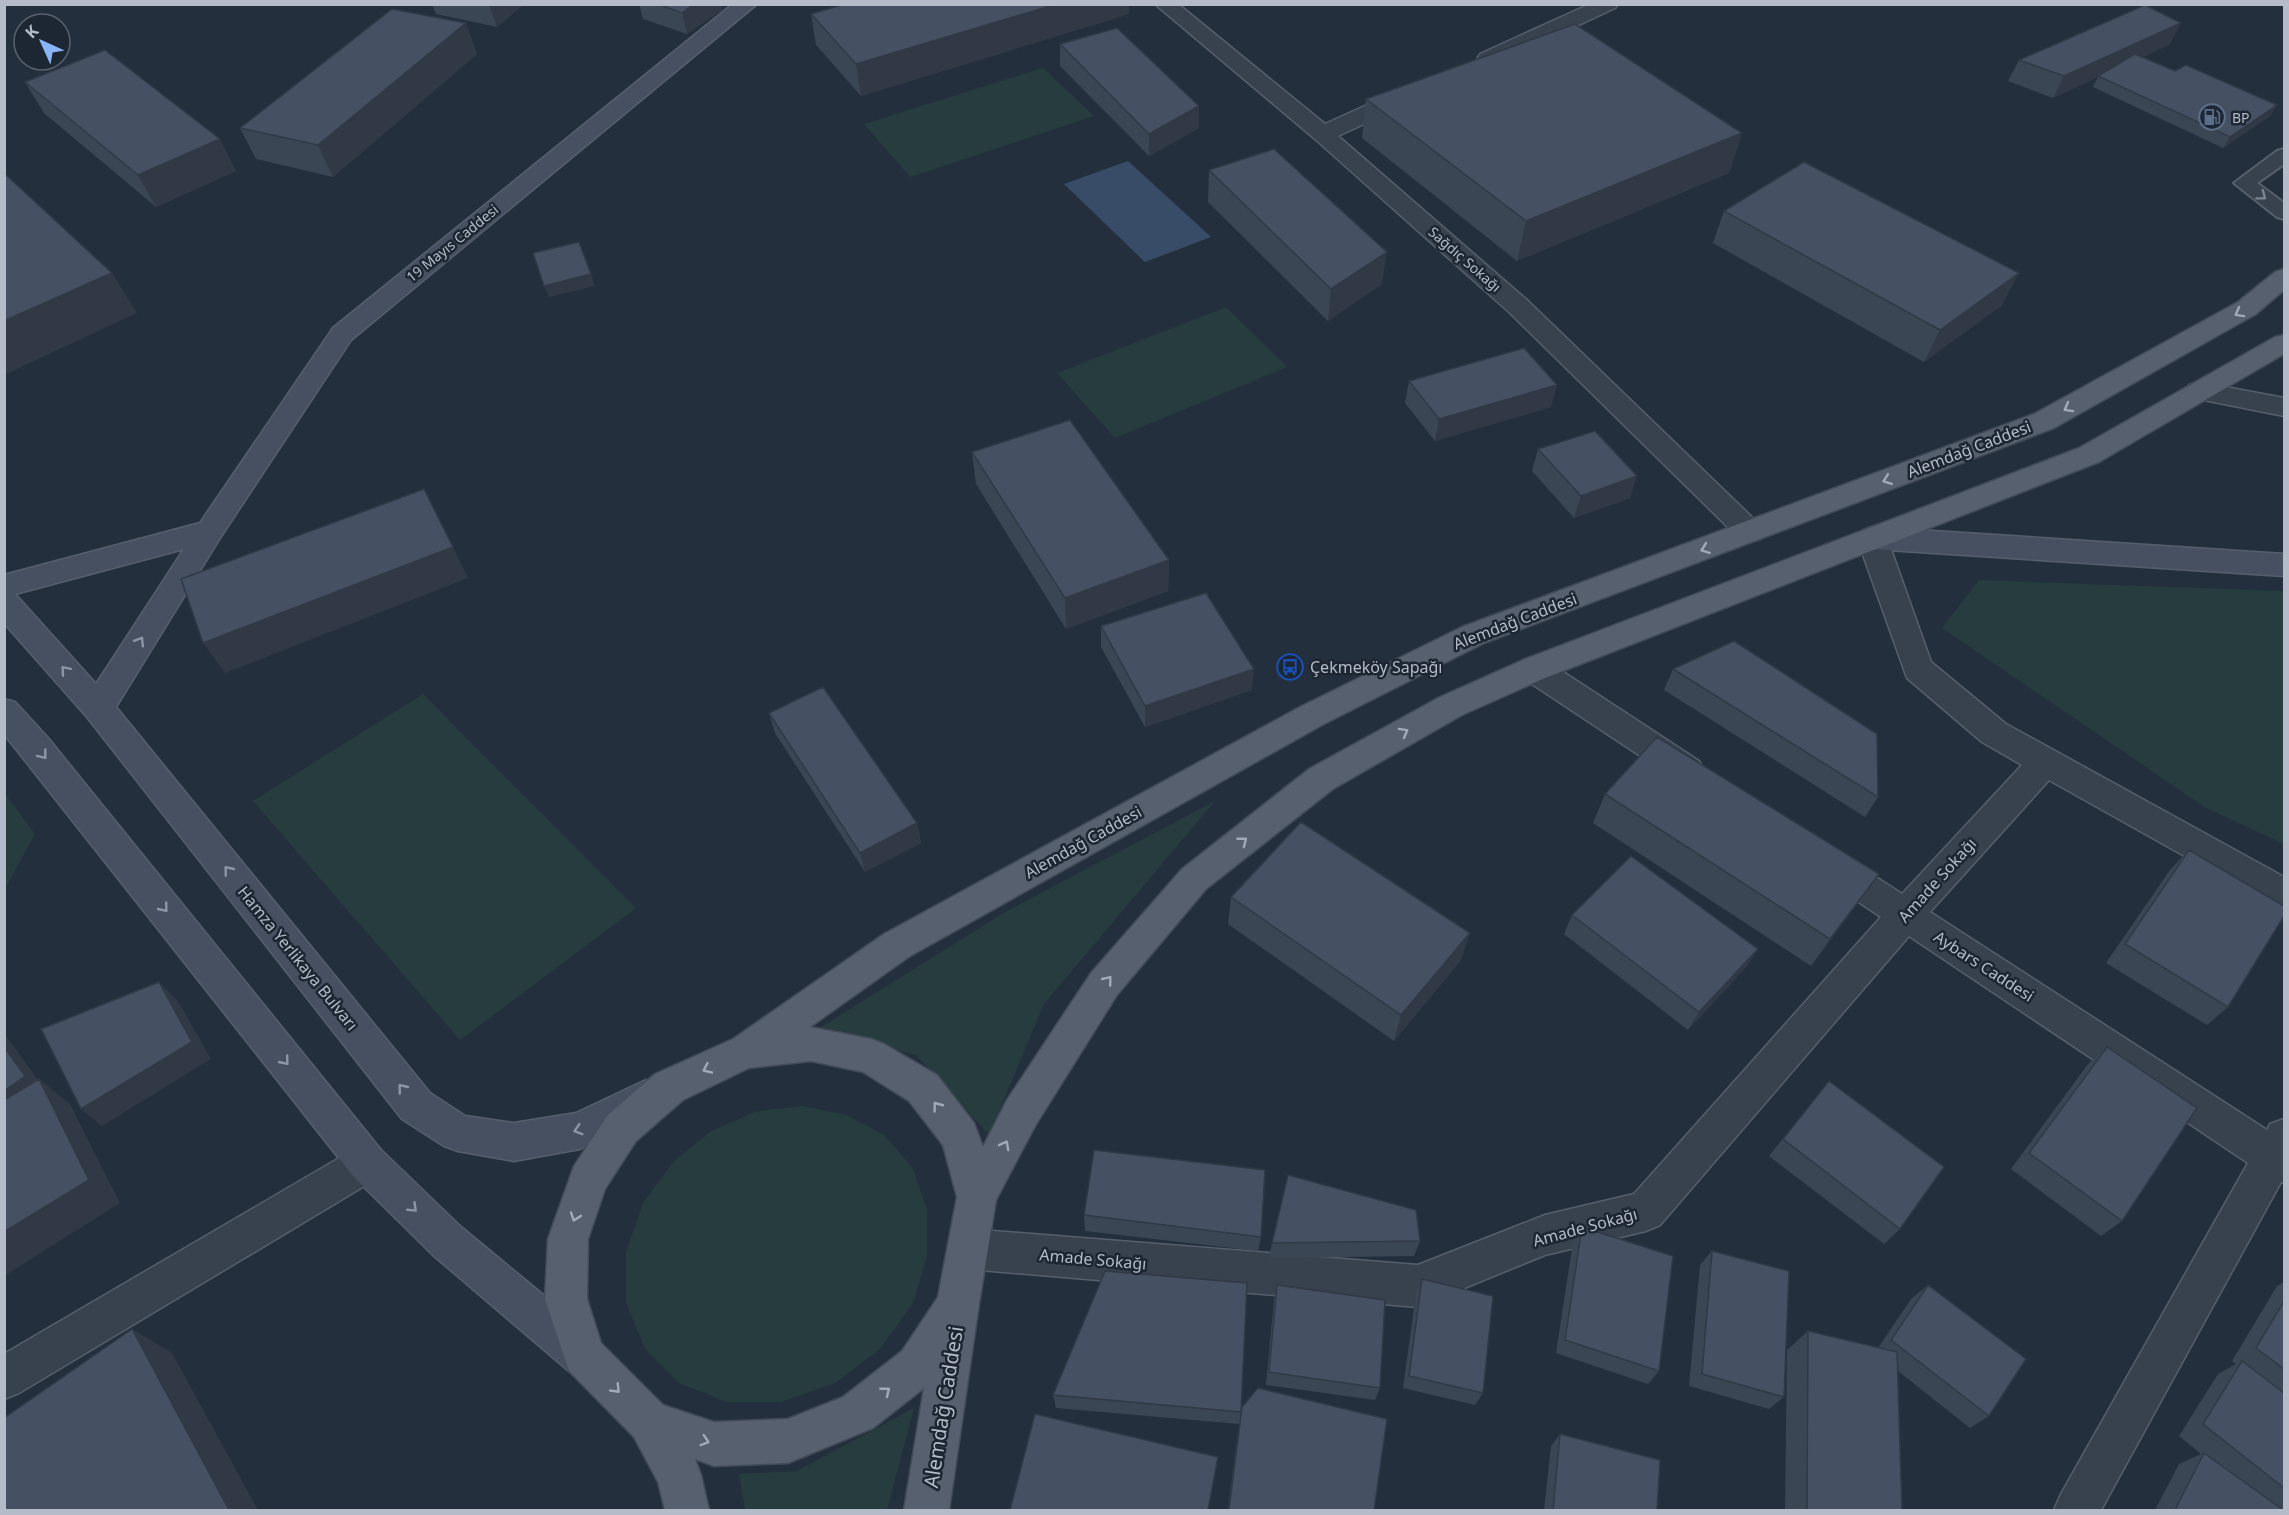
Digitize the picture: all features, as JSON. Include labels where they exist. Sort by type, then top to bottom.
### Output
[{"type":"main road","name":"Alemdağ Caddesi","points":[[687,1510],[679,1475],[649,1422],[584,1356],[566,1299],[568,1239],[588,1180],[622,1128],[669,1087],[746,1051],[897,945],[1311,716],[1473,635],[2044,421],[2247,308],[2284,277]]},
{"type":"main road","name":"Alemdağ Caddesi","points":[[927,1510],[958,1304],[977,1197],[1021,1113],[1104,984],[1194,879],[1322,779],[1451,706],[1533,669],[2089,455],[2284,343]]},
{"type":"main road","name":"Alemdağ Caddesi","points":[[746,1051],[811,1044],[871,1056],[923,1088],[960,1136],[977,1197]]},
{"type":"main road","name":"Alemdağ Caddesi","points":[[649,1422],[714,1444],[788,1441],[858,1413],[917,1366],[958,1304]]},
{"type":"street","name":"19 Mayıs Caddesi","points":[[98,708],[210,531],[342,334],[747,4]]},
{"type":"street","name":"Sağdıç Sokağı","points":[[1165,4],[1323,134],[1519,307],[1750,532]]},
{"type":"street","points":[[1470,67],[1608,4]]},
{"type":"street","points":[[1323,134],[1428,86]]},
{"type":"street","points":[[2199,391],[2284,407]]},
{"type":"street","points":[[4,586],[210,531]]},
{"type":"street","points":[[2284,565],[1872,538],[1918,669],[1994,733],[2284,894]]},
{"type":"street","name":"Hamza Yerlikaya Bulvarı","points":[[4,602],[98,708],[416,1106],[458,1133],[514,1142],[580,1131],[669,1087]]},
{"type":"street","points":[[1533,669],[1710,785]]},
{"type":"street","points":[[4,711],[36,747],[367,1163],[447,1241],[584,1356]]},
{"type":"street","name":"Amade Sokağı","points":[[968,1249],[1418,1286],[1545,1235],[1646,1211],[1906,914],[2046,761]]},
{"type":"street","name":"Aybars Caddesi","points":[[1808,850],[2280,1153]]},
{"type":"street","points":[[2078,1510],[2280,1153]]},
{"type":"street","points":[[4,1378],[367,1163]]},
{"type":"lane","points":[[2284,155],[2244,183],[2284,213]]},
{"type":"green space","points":[[1043,68],[1094,116],[910,177],[864,124]]},
{"type":"green space","points":[[1226,307],[1287,367],[1115,438],[1057,373]]},
{"type":"green space","points":[[1979,580],[2284,591],[2284,844],[2206,808],[1942,628]]},
{"type":"green space","points":[[423,694],[636,908],[460,1040],[253,801]]},
{"type":"green space","points":[[5,794],[35,834],[5,889]]},
{"type":"green space","points":[[1215,801],[1044,1004],[989,1135],[916,1055],[818,1029],[1005,912]]},
{"type":"green space","points":[[803,1106],[846,1115],[884,1135],[912,1167],[927,1209],[927,1256],[913,1303],[880,1349],[835,1383],[781,1402],[727,1402],[679,1383],[645,1349],[626,1303],[626,1252],[643,1203],[674,1161],[713,1130],[757,1111]]},
{"type":"green space","points":[[914,1408],[887,1510],[745,1510],[739,1474],[797,1471]]},
{"type":"water","points":[[1128,161],[1211,237],[1145,262],[1064,184]]},
{"type":"building","points":[[658,4],[694,4],[682,13]]},
{"type":"building","points":[[845,4],[1057,4],[856,64],[811,14]]},
{"type":"building","points":[[2145,5],[2181,23],[2064,76],[2019,60]]},
{"type":"building","points":[[392,9],[466,23],[318,145],[240,128]]},
{"type":"building","points":[[1575,24],[1742,133],[1526,221],[1366,99]]},
{"type":"building","points":[[1117,28],[1199,106],[1149,134],[1060,44]]},
{"type":"building","points":[[105,50],[220,139],[138,175],[25,82],[50,72],[72,72],[72,63]]},
{"type":"building","points":[[2135,54],[2175,71],[2186,65],[2277,105],[2230,137],[2098,76]]},
{"type":"building","points":[[1274,149],[1387,252],[1331,289],[1209,170]]},
{"type":"building","points":[[1804,162],[2019,273],[1940,330],[1724,211]]},
{"type":"building","points":[[4,173],[112,273],[4,321]]},
{"type":"building","points":[[579,242],[591,274],[544,286],[533,253]]},
{"type":"building","points":[[1524,348],[1557,385],[1439,419],[1409,381]]},
{"type":"building","points":[[1070,420],[1169,560],[1065,598],[972,452]]},
{"type":"building","points":[[1595,431],[1637,476],[1581,496],[1538,449]]},
{"type":"building","points":[[424,489],[453,547],[203,643],[181,579]]},
{"type":"building","points":[[1206,593],[1254,669],[1145,706],[1101,626]]},
{"type":"building","points":[[1734,641],[1877,734],[1878,797],[1673,669]]},
{"type":"building","points":[[823,687],[917,823],[860,853],[769,713]]},
{"type":"building","points":[[1657,737],[1879,874],[1830,939],[1605,794]]},
{"type":"building","points":[[1301,822],[1470,933],[1401,1015],[1231,897]]},
{"type":"building","points":[[2189,850],[2284,906],[2284,916],[2228,1007],[2125,944]]},
{"type":"building","points":[[1631,856],[1758,949],[1699,1012],[1572,915]]},
{"type":"building","points":[[159,982],[192,1042],[81,1109],[41,1029]]},
{"type":"building","points":[[4,1047],[25,1076],[4,1091]]},
{"type":"building","points":[[2107,1047],[2197,1108],[2122,1221],[2029,1153]]},
{"type":"building","points":[[39,1079],[89,1180],[4,1232],[4,1100]]},
{"type":"building","points":[[1829,1081],[1944,1167],[1900,1229],[1783,1139]]},
{"type":"building","points":[[1094,1150],[1265,1170],[1261,1237],[1084,1215]]},
{"type":"building","points":[[1288,1175],[1416,1210],[1420,1241],[1272,1243]]},
{"type":"building","points":[[1582,1227],[1673,1256],[1659,1371],[1565,1340]]},
{"type":"building","points":[[1712,1251],[1789,1271],[1784,1397],[1702,1374]]},
{"type":"building","points":[[1105,1271],[1247,1283],[1241,1412],[1053,1395]]},
{"type":"building","points":[[1422,1279],[1493,1296],[1483,1393],[1409,1376]]},
{"type":"building","points":[[1277,1285],[1385,1300],[1380,1388],[1269,1372]]},
{"type":"building","points":[[1928,1285],[2026,1359],[1989,1416],[1891,1340]]},
{"type":"building","points":[[2284,1301],[2284,1369],[2256,1348]]},
{"type":"building","points":[[132,1329],[229,1510],[4,1510],[4,1418]]},
{"type":"building","points":[[1808,1331],[1897,1352],[1902,1510],[1807,1510]]},
{"type":"building","points":[[2242,1361],[2284,1393],[2284,1488],[2203,1424]]},
{"type":"building","points":[[1258,1388],[1387,1419],[1374,1510],[1229,1510],[1242,1407]]},
{"type":"building","points":[[1035,1414],[1218,1457],[1208,1510],[1010,1510]]},
{"type":"building","points":[[1560,1434],[1660,1460],[1657,1510],[1553,1510]]},
{"type":"building","points":[[2204,1453],[2283,1510],[2175,1510]]},
{"type":"place","name":"BP","points":[[2212,117]]},
{"type":"place","name":"Çekmeköy Sapağı","points":[[1290,667]]}]
